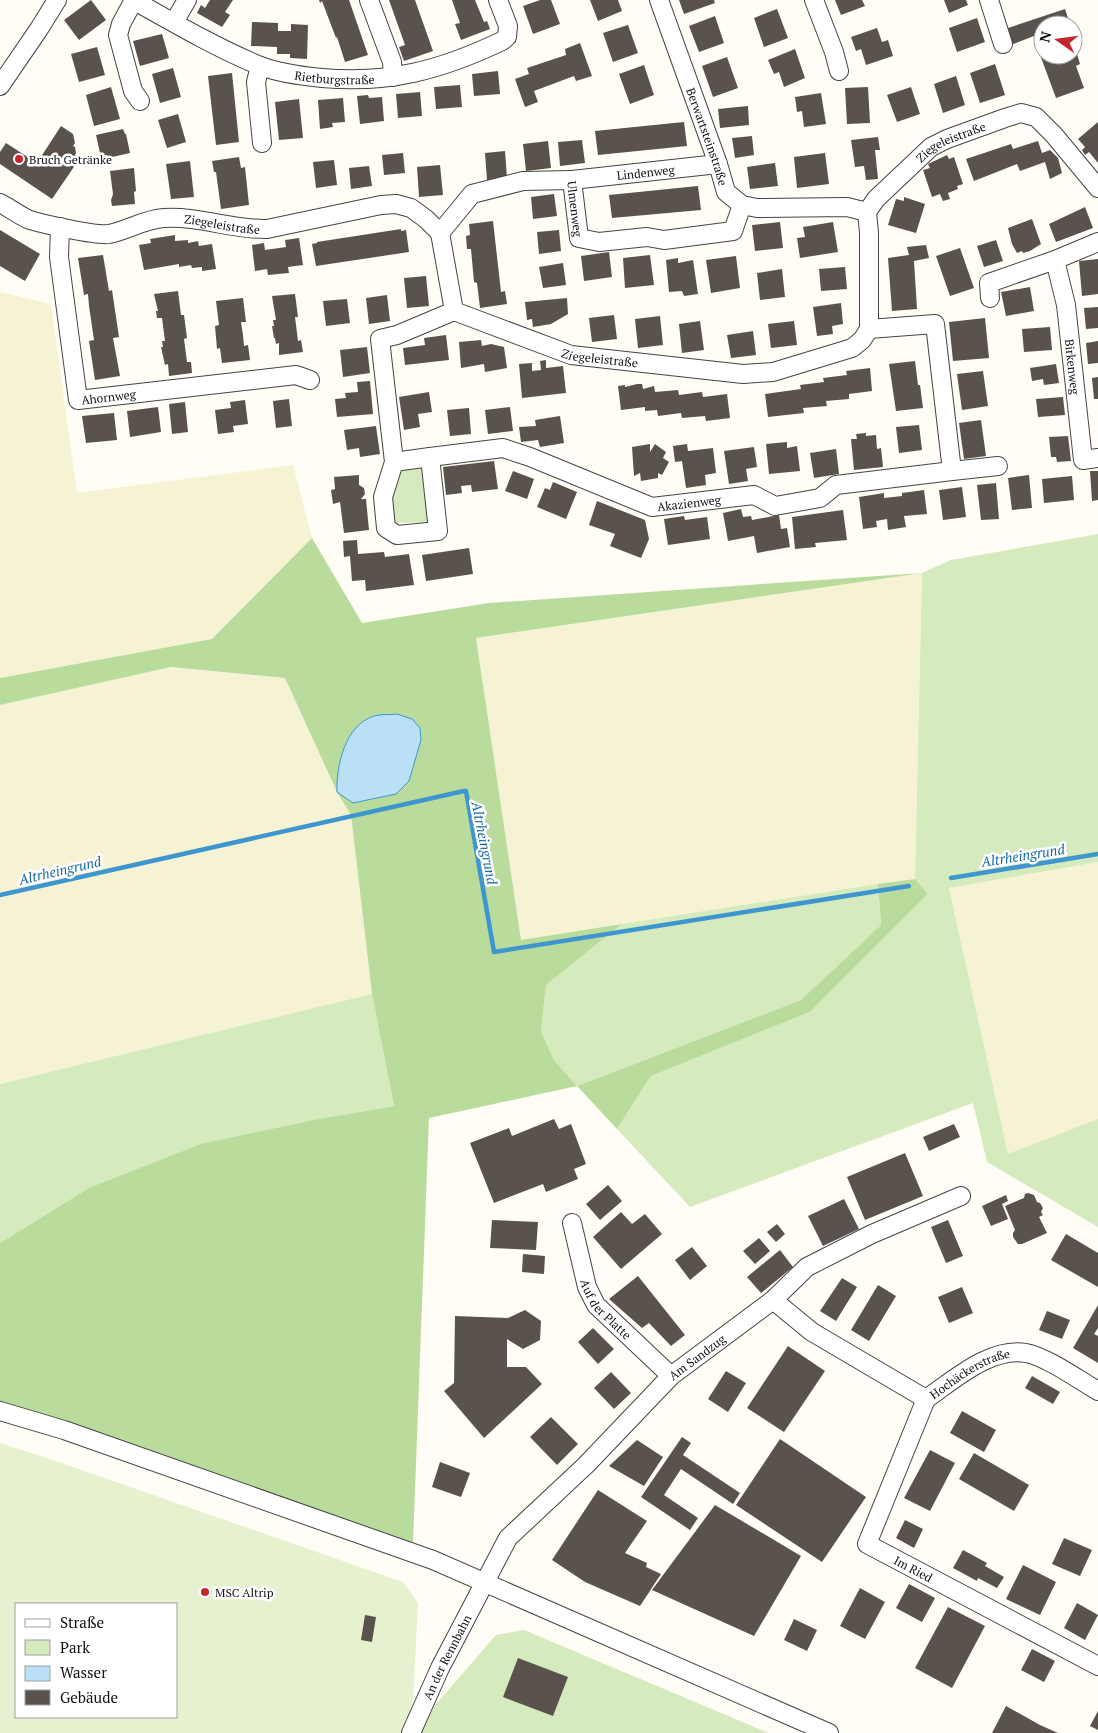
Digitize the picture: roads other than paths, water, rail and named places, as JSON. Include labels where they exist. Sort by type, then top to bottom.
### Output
[{"type":"street","points":[[0,86],[40,29],[57,0]]},
{"type":"street","points":[[134,0],[121,24],[118,35],[133,91],[140,101]]},
{"type":"street","name":"Rietburgstraße","points":[[134,0],[223,49],[260,66],[301,76],[364,80],[421,72],[502,42],[507,37],[508,26],[498,0]]},
{"type":"street","points":[[174,22],[187,0]]},
{"type":"street","points":[[370,0],[392,62],[394,77]]},
{"type":"street","name":"Berwartsteinstraße","points":[[659,0],[718,164],[726,192],[742,205]]},
{"type":"street","points":[[814,0],[834,52],[839,71]]},
{"type":"street","points":[[990,0],[1004,44]]},
{"type":"street","points":[[260,66],[256,82],[262,143]]},
{"type":"street","name":"Ziegeleistraße","points":[[867,212],[876,199],[931,147],[947,139],[1021,114],[1036,117],[1054,135],[1098,188]]},
{"type":"street","name":"Lindenweg","points":[[572,180],[718,164]]},
{"type":"street","name":"Ulmenweg","points":[[440,233],[472,194],[523,181],[572,180],[579,238],[599,242],[647,237],[664,240],[733,231],[742,205]]},
{"type":"street","name":"Ziegeleistraße","points":[[0,203],[29,220],[108,234],[148,220],[165,218],[204,220],[253,230],[267,229],[381,205],[396,204],[411,208],[440,233]]},
{"type":"street","points":[[742,205],[757,208],[847,207],[867,212],[869,233],[869,329],[935,324],[952,471]]},
{"type":"street","name":"Ahornweg","points":[[60,227],[60,257],[78,400],[296,375],[310,380]]},
{"type":"street","points":[[430,457],[438,531],[397,535],[386,528],[383,497],[394,462],[380,339],[397,336],[454,311],[440,233]]},
{"type":"street","points":[[990,298],[989,283],[1055,260],[1098,242]]},
{"type":"street","name":"Birkenweg","points":[[1055,260],[1066,305],[1084,460],[1098,458]]},
{"type":"street","name":"Ziegeleistraße","points":[[454,311],[571,355],[742,374],[773,372],[852,348],[862,340],[869,329]]},
{"type":"street","name":"Akazienweg","points":[[394,462],[503,448],[652,508],[754,495],[775,506],[820,498],[836,485],[998,466]]},
{"type":"street","name":"Am Sandzug","points":[[485,1582],[508,1538],[586,1465],[671,1376],[772,1300],[807,1267],[872,1234],[961,1196]]},
{"type":"street","name":"Auf der Platte","points":[[572,1223],[587,1287],[596,1305],[671,1376]]},
{"type":"street","name":"Hochäckerstraße","points":[[772,1300],[812,1332],[926,1399],[958,1376],[991,1357],[1010,1352],[1026,1353],[1043,1359],[1098,1391]]},
{"type":"street","name":"Im Ried","points":[[926,1399],[867,1544],[1098,1666]]},
{"type":"street","points":[[0,1410],[64,1430],[433,1560],[829,1733]]},
{"type":"street","name":"An der Rennbahn","points":[[411,1733],[440,1668],[485,1582]]},
{"type":"water","points":[[397,714],[412,719],[420,728],[421,740],[409,781],[396,794],[353,803],[337,792],[338,770],[349,737],[364,721],[376,715]]},
{"type":"waterway","name":"Altrheingrund","points":[[0,895],[464,791],[466,791],[494,952],[909,886]]},
{"type":"waterway","name":"Altrheingrund","points":[[951,878],[1098,854]]},
{"type":"place","name":"Bruch Getränke","points":[[19,159]]},
{"type":"place","name":"MSC Altrip","points":[[205,1592]]}]
